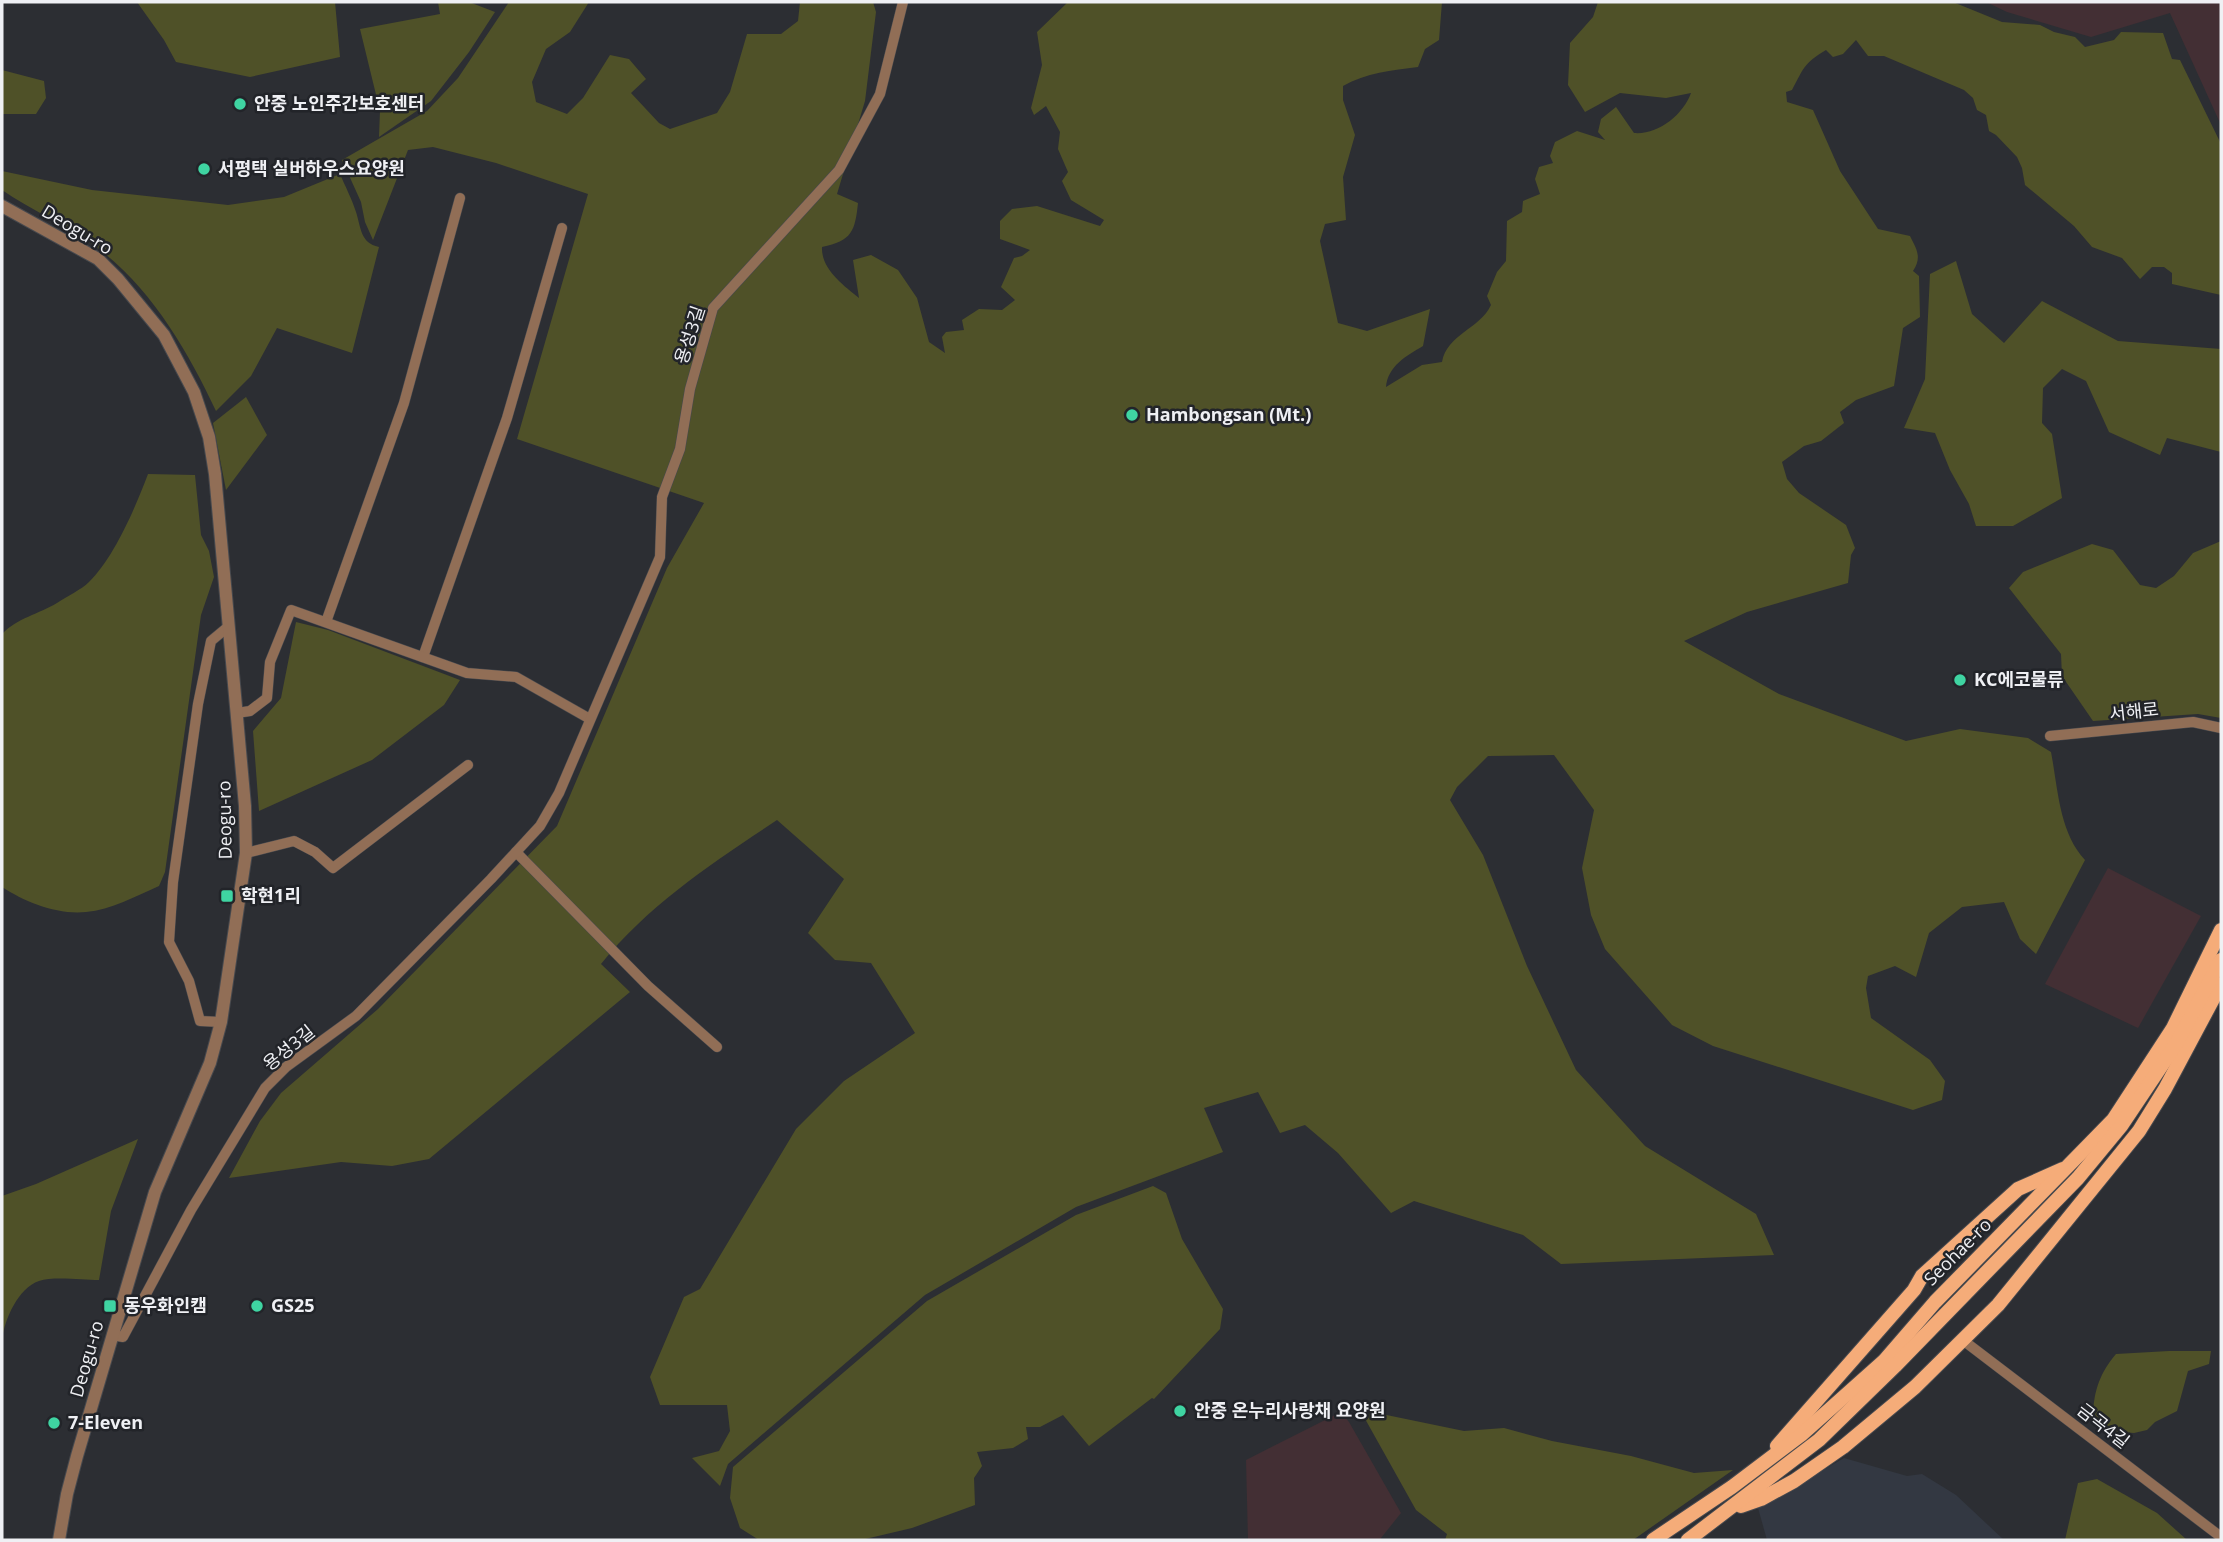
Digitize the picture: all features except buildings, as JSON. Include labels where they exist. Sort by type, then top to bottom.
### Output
[{"type":"main road","name":"Seohae-ro","points":[[1653,1540],[1732,1487],[1801,1435],[1884,1361],[1935,1302],[2113,1120],[2173,1028],[2221,930]]},
{"type":"main road","name":"Seohae-ro","points":[[1688,1540],[1819,1440],[2078,1178],[2121,1126],[2176,1044],[2221,960]]},
{"type":"main road","points":[[1724,1513],[1761,1499],[1794,1481],[1843,1447],[1912,1390],[1998,1305],[2139,1131],[2165,1089],[2221,984]]},
{"type":"main road","points":[[1763,1464],[1822,1392],[1914,1290],[1922,1276],[2018,1189],[2068,1167]]},
{"type":"street","name":"용성3길","points":[[112,1335],[123,1337],[191,1210],[265,1088],[286,1067],[356,1016],[540,826],[559,793],[660,557],[662,498],[680,449],[690,389],[713,308],[839,170],[880,94],[904,2]]},
{"type":"street","points":[[326,622],[404,403],[460,198]]},
{"type":"street","name":"Deogu-ro","points":[[2,206],[97,259],[118,279],[164,335],[194,392],[209,437],[219,509],[245,806],[246,853],[221,1022],[210,1063],[155,1192],[67,1494],[59,1540]]},
{"type":"street","points":[[423,657],[508,418],[562,228]]},
{"type":"street","points":[[237,713],[250,711],[267,698],[270,662],[291,610],[467,673],[516,677],[590,719]]},
{"type":"street","points":[[221,1022],[200,1021],[189,981],[169,942],[173,882],[198,704],[211,641],[229,626]]},
{"type":"street","name":"서해로","points":[[2050,736],[2193,722],[2221,728]]},
{"type":"street","points":[[246,853],[294,841],[315,852],[333,868],[468,765]]},
{"type":"street","points":[[516,852],[648,986],[717,1047]]},
{"type":"street","name":"금곡4길","points":[[1964,1341],[2221,1537]]},
{"type":"shaded area","points":[[1986,2],[2221,2],[2221,125],[2170,13],[2091,37],[2007,12]]},
{"type":"shaded area","points":[[2108,868],[2201,916],[2138,1028],[2045,984]]},
{"type":"shaded area","points":[[1341,1412],[1401,1513],[1381,1540],[1248,1540],[1246,1460]]},
{"type":"shaded area","points":[[1844,1458],[1907,1476],[1922,1474],[1956,1495],[2004,1540],[1767,1540],[1758,1508]]},
{"type":"green space","points":[[137,2],[335,2],[340,57],[250,77],[176,62]]},
{"type":"green space","points":[[438,2],[469,2],[495,12],[469,52],[431,101],[379,137],[380,111],[360,29],[440,14]]},
{"type":"green space","points":[[509,2],[589,2],[570,32],[546,49],[532,82],[536,102],[567,114],[583,98],[610,55],[629,59],[646,79],[631,93],[659,123],[670,129],[717,113],[730,92],[747,34],[781,34],[798,21],[800,2],[873,2],[876,12],[865,101],[837,194],[858,203],[855,221],[846,238],[822,247],[823,255],[834,276],[859,298],[853,260],[871,255],[898,270],[917,298],[929,342],[945,353],[942,337],[946,332],[964,330],[962,320],[979,309],[1002,310],[1015,300],[1001,287],[1014,258],[1030,250],[1000,239],[1000,221],[1012,209],[1037,206],[1100,226],[1104,220],[1071,200],[1062,181],[1068,172],[1058,149],[1060,132],[1046,106],[1034,115],[1031,108],[1042,65],[1037,32],[1068,2],[1442,2],[1439,40],[1425,49],[1418,67],[1370,75],[1343,86],[1343,100],[1355,135],[1343,177],[1346,220],[1325,224],[1320,241],[1338,323],[1367,331],[1430,309],[1423,346],[1394,367],[1386,387],[1422,365],[1442,362],[1450,345],[1486,313],[1491,305],[1487,296],[1497,272],[1506,261],[1507,221],[1522,212],[1523,201],[1540,194],[1535,179],[1539,167],[1553,163],[1550,156],[1555,142],[1577,131],[1605,140],[1598,132],[1601,119],[1616,107],[1634,133],[1652,131],[1676,116],[1687,101],[1691,93],[1666,98],[1620,93],[1585,112],[1568,85],[1570,43],[1593,17],[1598,2],[1953,2],[2002,22],[2040,25],[2075,37],[2085,47],[2114,40],[2121,32],[2163,33],[2172,59],[2180,60],[2221,144],[2221,295],[2172,284],[2172,273],[2164,267],[2152,267],[2140,279],[2122,258],[2092,247],[2074,226],[2025,185],[2017,157],[1989,131],[1986,115],[1977,110],[1973,98],[1964,90],[1884,56],[1868,56],[1856,40],[1843,54],[1833,57],[1826,50],[1813,59],[1805,67],[1792,90],[1786,92],[1787,102],[1813,110],[1840,171],[1878,229],[1910,236],[1917,254],[1913,271],[1919,276],[1920,317],[1903,328],[1894,386],[1856,400],[1840,412],[1844,423],[1821,441],[1804,446],[1782,462],[1787,479],[1799,493],[1846,525],[1855,548],[1851,555],[1848,583],[1747,612],[1684,641],[1779,694],[1906,741],[1960,729],[2028,738],[2051,752],[2065,823],[2076,849],[2085,860],[2036,954],[2020,939],[2004,902],[1962,907],[1929,933],[1916,977],[1895,966],[1868,976],[1866,988],[1871,1018],[1930,1060],[1945,1081],[1942,1100],[1913,1110],[1713,1046],[1672,1025],[1605,949],[1591,915],[1582,868],[1594,810],[1554,755],[1488,756],[1457,787],[1450,800],[1483,855],[1527,966],[1576,1070],[1645,1146],[1756,1214],[1774,1255],[1561,1264],[1523,1235],[1414,1201],[1391,1213],[1338,1153],[1305,1125],[1280,1133],[1258,1092],[1204,1108],[1223,1152],[1076,1207],[925,1295],[728,1464],[720,1486],[692,1458],[719,1451],[730,1431],[727,1405],[660,1405],[650,1377],[684,1297],[700,1289],[796,1129],[844,1081],[915,1033],[871,963],[835,960],[808,933],[844,879],[777,820],[683,885],[640,922],[601,964],[630,992],[429,1159],[392,1166],[341,1162],[229,1178],[260,1121],[281,1093],[378,1009],[557,826],[667,568],[704,503],[517,439],[588,194],[496,163],[433,147],[408,150],[373,240],[365,222],[361,202],[342,160],[427,111],[458,78]]},
{"type":"green space","points":[[2,70],[44,81],[46,98],[36,114],[2,114]]},
{"type":"green space","points":[[2,171],[92,190],[228,205],[284,197],[340,174],[362,234],[368,242],[379,247],[352,353],[277,328],[251,376],[216,411],[192,364],[147,296],[110,258],[89,242],[2,190]]},
{"type":"green space","points":[[1956,261],[1972,314],[2004,343],[2042,301],[2118,341],[2221,349],[2221,452],[2167,438],[2160,455],[2109,432],[2086,381],[2062,369],[2043,388],[2042,423],[2052,434],[2062,498],[2013,526],[1976,526],[1969,504],[1950,470],[1935,433],[1904,428],[1925,379],[1930,274]]},
{"type":"green space","points":[[246,397],[267,435],[226,490],[213,423]]},
{"type":"green space","points":[[148,474],[195,475],[201,535],[209,551],[214,577],[201,615],[165,872],[159,886],[114,906],[86,912],[53,909],[21,898],[2,887],[2,634],[14,624],[57,603],[89,582],[115,546]]},
{"type":"green space","points":[[2221,541],[2221,718],[2198,714],[2093,721],[2062,676],[2061,654],[2009,588],[2023,572],[2092,544],[2113,550],[2140,585],[2156,588],[2174,576],[2193,553]]},
{"type":"green space","points":[[296,622],[328,630],[460,680],[444,705],[372,760],[259,811],[253,731],[281,698]]},
{"type":"green space","points":[[138,1139],[111,1211],[99,1280],[52,1279],[32,1285],[14,1305],[2,1339],[2,1196]]},
{"type":"green space","points":[[1153,1186],[1166,1193],[1182,1239],[1223,1309],[1220,1329],[1154,1399],[1089,1446],[1063,1415],[1040,1427],[1026,1427],[1028,1439],[1013,1448],[977,1452],[982,1466],[974,1478],[975,1505],[912,1528],[861,1540],[759,1540],[740,1528],[730,1498],[733,1467],[927,1301],[1076,1215]]},
{"type":"green space","points":[[2211,1351],[2209,1364],[2188,1371],[2177,1411],[2155,1422],[2147,1430],[2134,1433],[2109,1431],[2093,1415],[2099,1382],[2110,1361],[2116,1354]]},
{"type":"green space","points":[[1372,1412],[1464,1431],[1504,1428],[1694,1473],[1733,1470],[1633,1540],[1445,1540],[1447,1534],[1416,1510],[1364,1417]]},
{"type":"green space","points":[[2097,1479],[2157,1513],[2187,1540],[2065,1540],[2078,1483]]},
{"type":"place","name":"안중 노인주간보호센터","points":[[240,104]]},
{"type":"place","name":"서평택 실버하우스요양원","points":[[204,169]]},
{"type":"place","name":"Hambongsan (Mt.)","points":[[1132,415]]},
{"type":"place","name":"KC에코물류","points":[[1960,680]]},
{"type":"place","name":"학현1리","points":[[227,896]]},
{"type":"place","name":"동우화인캠","points":[[110,1306]]},
{"type":"place","name":"GS25","points":[[257,1306]]},
{"type":"place","name":"안중 온누리사랑채 요양원","points":[[1180,1411]]},
{"type":"place","name":"7-Eleven","points":[[54,1423]]}]
